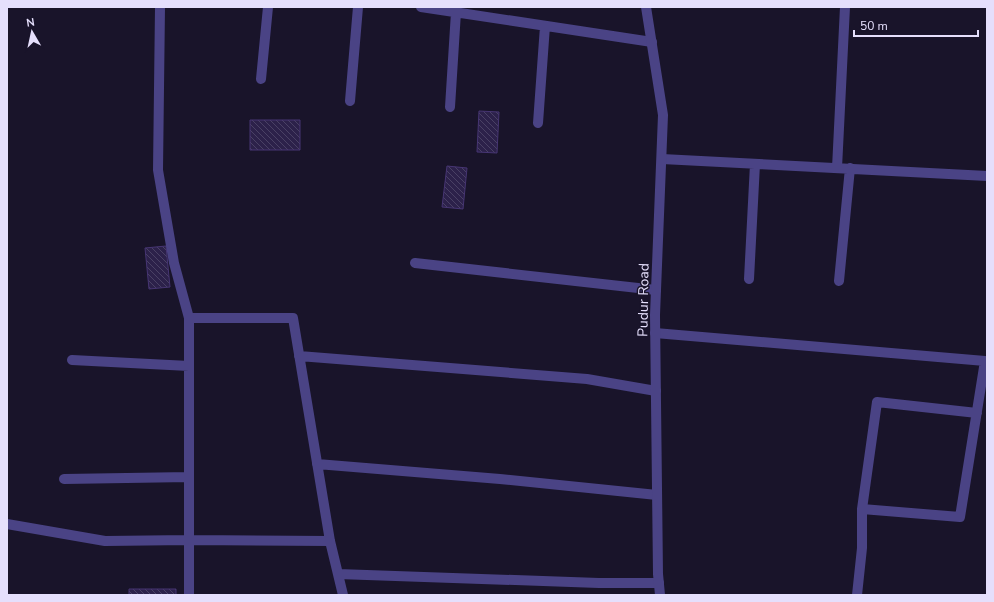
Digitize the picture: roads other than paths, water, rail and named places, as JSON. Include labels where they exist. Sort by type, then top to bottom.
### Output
[{"type":"street","points":[[160,7],[158,170],[174,263],[189,318],[189,595]]},
{"type":"street","points":[[261,79],[268,7]]},
{"type":"street","points":[[350,102],[358,7]]},
{"type":"street","points":[[421,7],[652,42]]},
{"type":"street","name":"Pudur Road","points":[[646,7],[663,115],[655,315],[660,595]]},
{"type":"street","points":[[838,168],[845,7]]},
{"type":"street","points":[[450,107],[456,12]]},
{"type":"street","points":[[538,123],[545,26]]},
{"type":"street","points":[[662,159],[987,176]]},
{"type":"street","points":[[749,279],[756,164]]},
{"type":"street","points":[[839,281],[850,168]]},
{"type":"street","points":[[415,263],[656,290]]},
{"type":"street","points":[[189,318],[293,318],[330,541],[343,595]]},
{"type":"street","points":[[655,333],[985,361],[960,517],[862,509]]},
{"type":"street","points":[[299,356],[587,379],[656,391]]},
{"type":"street","points":[[72,360],[189,366]]},
{"type":"street","points":[[857,595],[862,548],[862,509],[877,402],[977,413]]},
{"type":"street","points":[[317,464],[657,494]]},
{"type":"street","points":[[64,479],[189,477]]},
{"type":"street","points":[[7,524],[105,542],[189,540],[330,541]]},
{"type":"street","points":[[338,574],[591,583],[659,583]]}]
